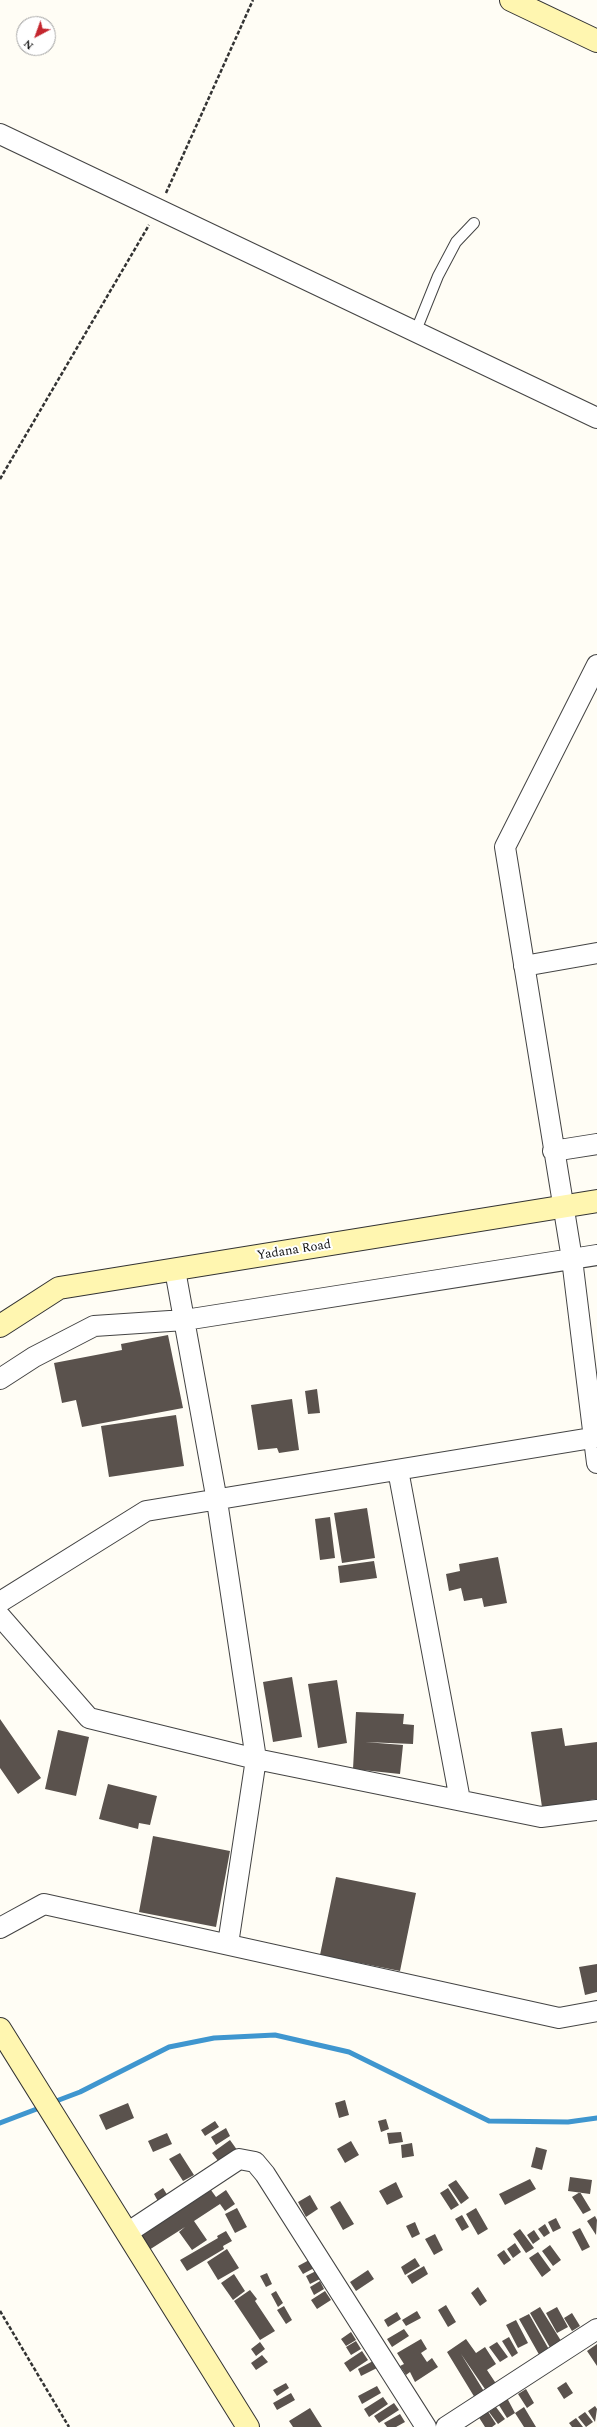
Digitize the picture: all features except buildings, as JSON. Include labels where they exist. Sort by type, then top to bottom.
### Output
[{"type":"main road","points":[[511,0],[597,41]]},
{"type":"main road","name":"Yadana Road","points":[[0,1326],[59,1288],[597,1201]]},
{"type":"main road","points":[[0,2029],[248,2427]]},
{"type":"street","points":[[0,134],[415,333],[597,418]]},
{"type":"street","points":[[596,668],[505,847],[553,1151],[572,1259],[597,1462]]},
{"type":"street","points":[[524,966],[597,953]]},
{"type":"street","points":[[553,1151],[597,1144]]},
{"type":"street","points":[[0,1379],[34,1358],[94,1326],[185,1320],[597,1255]]},
{"type":"street","points":[[175,1270],[217,1501],[256,1759],[228,1944]]},
{"type":"street","points":[[0,1602],[146,1512],[595,1438]]},
{"type":"street","points":[[398,1470],[460,1800]]},
{"type":"street","points":[[0,1616],[89,1718],[256,1759],[542,1817],[597,1810]]},
{"type":"street","points":[[0,1928],[44,1904],[559,2018],[597,2011]]},
{"type":"street","points":[[127,2233],[239,2159],[255,2162],[265,2174],[426,2427]]},
{"type":"street","points":[[446,2427],[597,2329]]},
{"type":"lane","points":[[415,333],[438,276],[456,242],[474,223]]},
{"type":"path","points":[[0,479],[158,210],[253,0]]},
{"type":"path","points":[[0,2311],[69,2427]]},
{"type":"waterway","points":[[51,2103],[80,2092],[169,2047],[214,2038],[275,2035],[349,2052],[489,2121],[568,2122],[597,2118]]},
{"type":"waterway","points":[[0,2123],[42,2107]]}]
